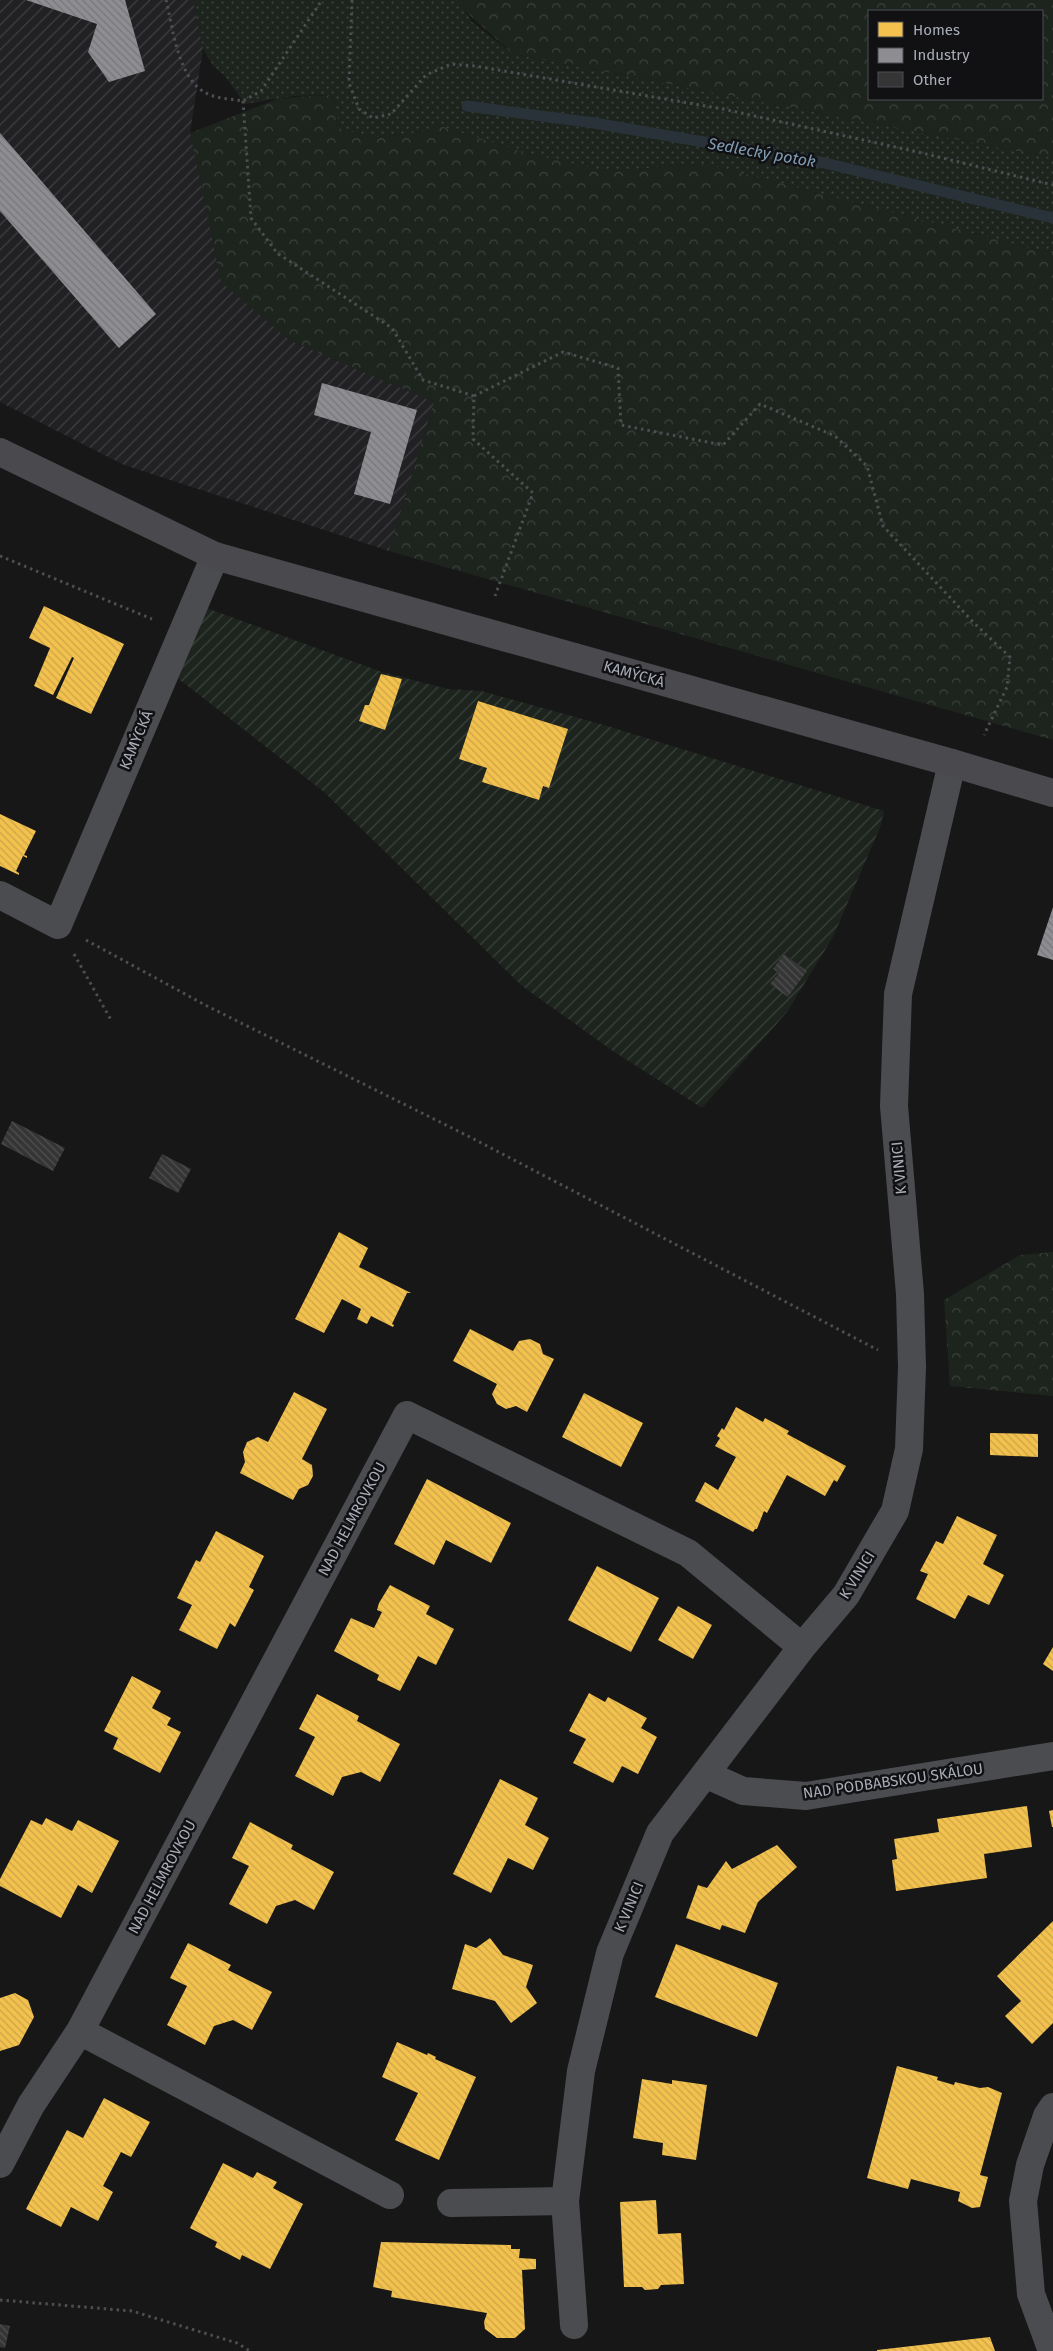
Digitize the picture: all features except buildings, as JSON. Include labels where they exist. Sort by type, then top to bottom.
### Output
[{"type":"main road","name":"KAMÝCKÁ","points":[[0,452],[215,556],[1053,793]]},
{"type":"street","name":"KAMÝCKÁ","points":[[58,925],[215,556]]},
{"type":"street","name":"K VINICI","points":[[574,2325],[564,2200],[581,2071],[610,1953],[660,1834],[802,1647],[846,1594],[895,1511],[909,1449],[912,1367],[910,1294],[894,1106],[898,994],[952,763]]},
{"type":"street","points":[[0,895],[58,925]]},
{"type":"street","name":"NAD HELMROVKOU","points":[[0,2164],[31,2105],[80,2030],[407,1415],[688,1553],[802,1647]]},
{"type":"street","name":"NAD PODBABSKOU SKÁLOU","points":[[705,1774],[743,1791],[806,1796],[1053,1756]]},
{"type":"street","points":[[80,2030],[390,2195]]},
{"type":"street","points":[[1052,2351],[1031,2294],[1023,2200],[1030,2165],[1053,2107]]},
{"type":"street","points":[[450,2203],[564,2200]]},
{"type":"path","points":[[166,0],[181,64],[190,79],[206,93],[243,101],[260,91],[322,0]]},
{"type":"path","points":[[352,0],[349,83],[359,109],[372,118],[391,114],[426,75],[450,64],[475,66],[723,109],[918,152],[1053,185]]},
{"type":"path","points":[[243,101],[251,218],[277,253],[392,328],[423,380],[474,396],[563,352],[618,368],[621,425],[723,446],[760,404],[835,436],[867,466],[883,526],[1010,657],[1007,687],[984,735]]},
{"type":"path","points":[[474,396],[474,439],[533,493],[495,596]]},
{"type":"path","points":[[0,556],[182,631]]},
{"type":"path","points":[[58,925],[111,1020]]},
{"type":"path","points":[[58,925],[208,1006],[468,1136],[912,1367]]},
{"type":"path","points":[[0,2300],[132,2311],[237,2343],[250,2351]]},
{"type":"shaded area","points":[[0,0],[193,0],[203,48],[190,133],[289,340],[434,402],[389,551],[124,465],[0,402]]},
{"type":"green space","points":[[193,0],[458,0],[472,22],[513,54],[1053,158],[1053,254],[706,164],[606,171],[529,154],[440,126],[409,134],[377,137],[341,130],[332,95],[293,96],[245,104],[224,75],[213,66],[203,48]]},
{"type":"green space","points":[[458,0],[1053,0],[1053,158],[513,54],[465,11]]},
{"type":"green space","points":[[332,95],[341,130],[377,137],[409,134],[440,126],[529,154],[606,171],[706,164],[1053,254],[1053,740],[389,551],[434,402],[289,340],[221,282],[190,133],[280,98]]},
{"type":"green space","points":[[201,606],[382,672],[448,689],[481,691],[604,725],[884,811],[881,825],[833,937],[787,1012],[702,1108],[613,1051],[522,986],[324,792],[171,673]],"holes":[[[381,674],[402,679],[385,730],[360,721],[365,705],[369,705]],[[478,701],[568,729],[549,788],[543,786],[539,800],[482,782],[487,768],[459,759]],[[784,954],[807,971],[788,997],[771,984],[779,973],[773,969]]]},
{"type":"green space","points":[[1053,1252],[1053,1396],[950,1386],[944,1300],[1020,1255]]},
{"type":"waterway","name":"Sedlecký potok","points":[[467,106],[594,123],[825,163],[1053,218]]}]
